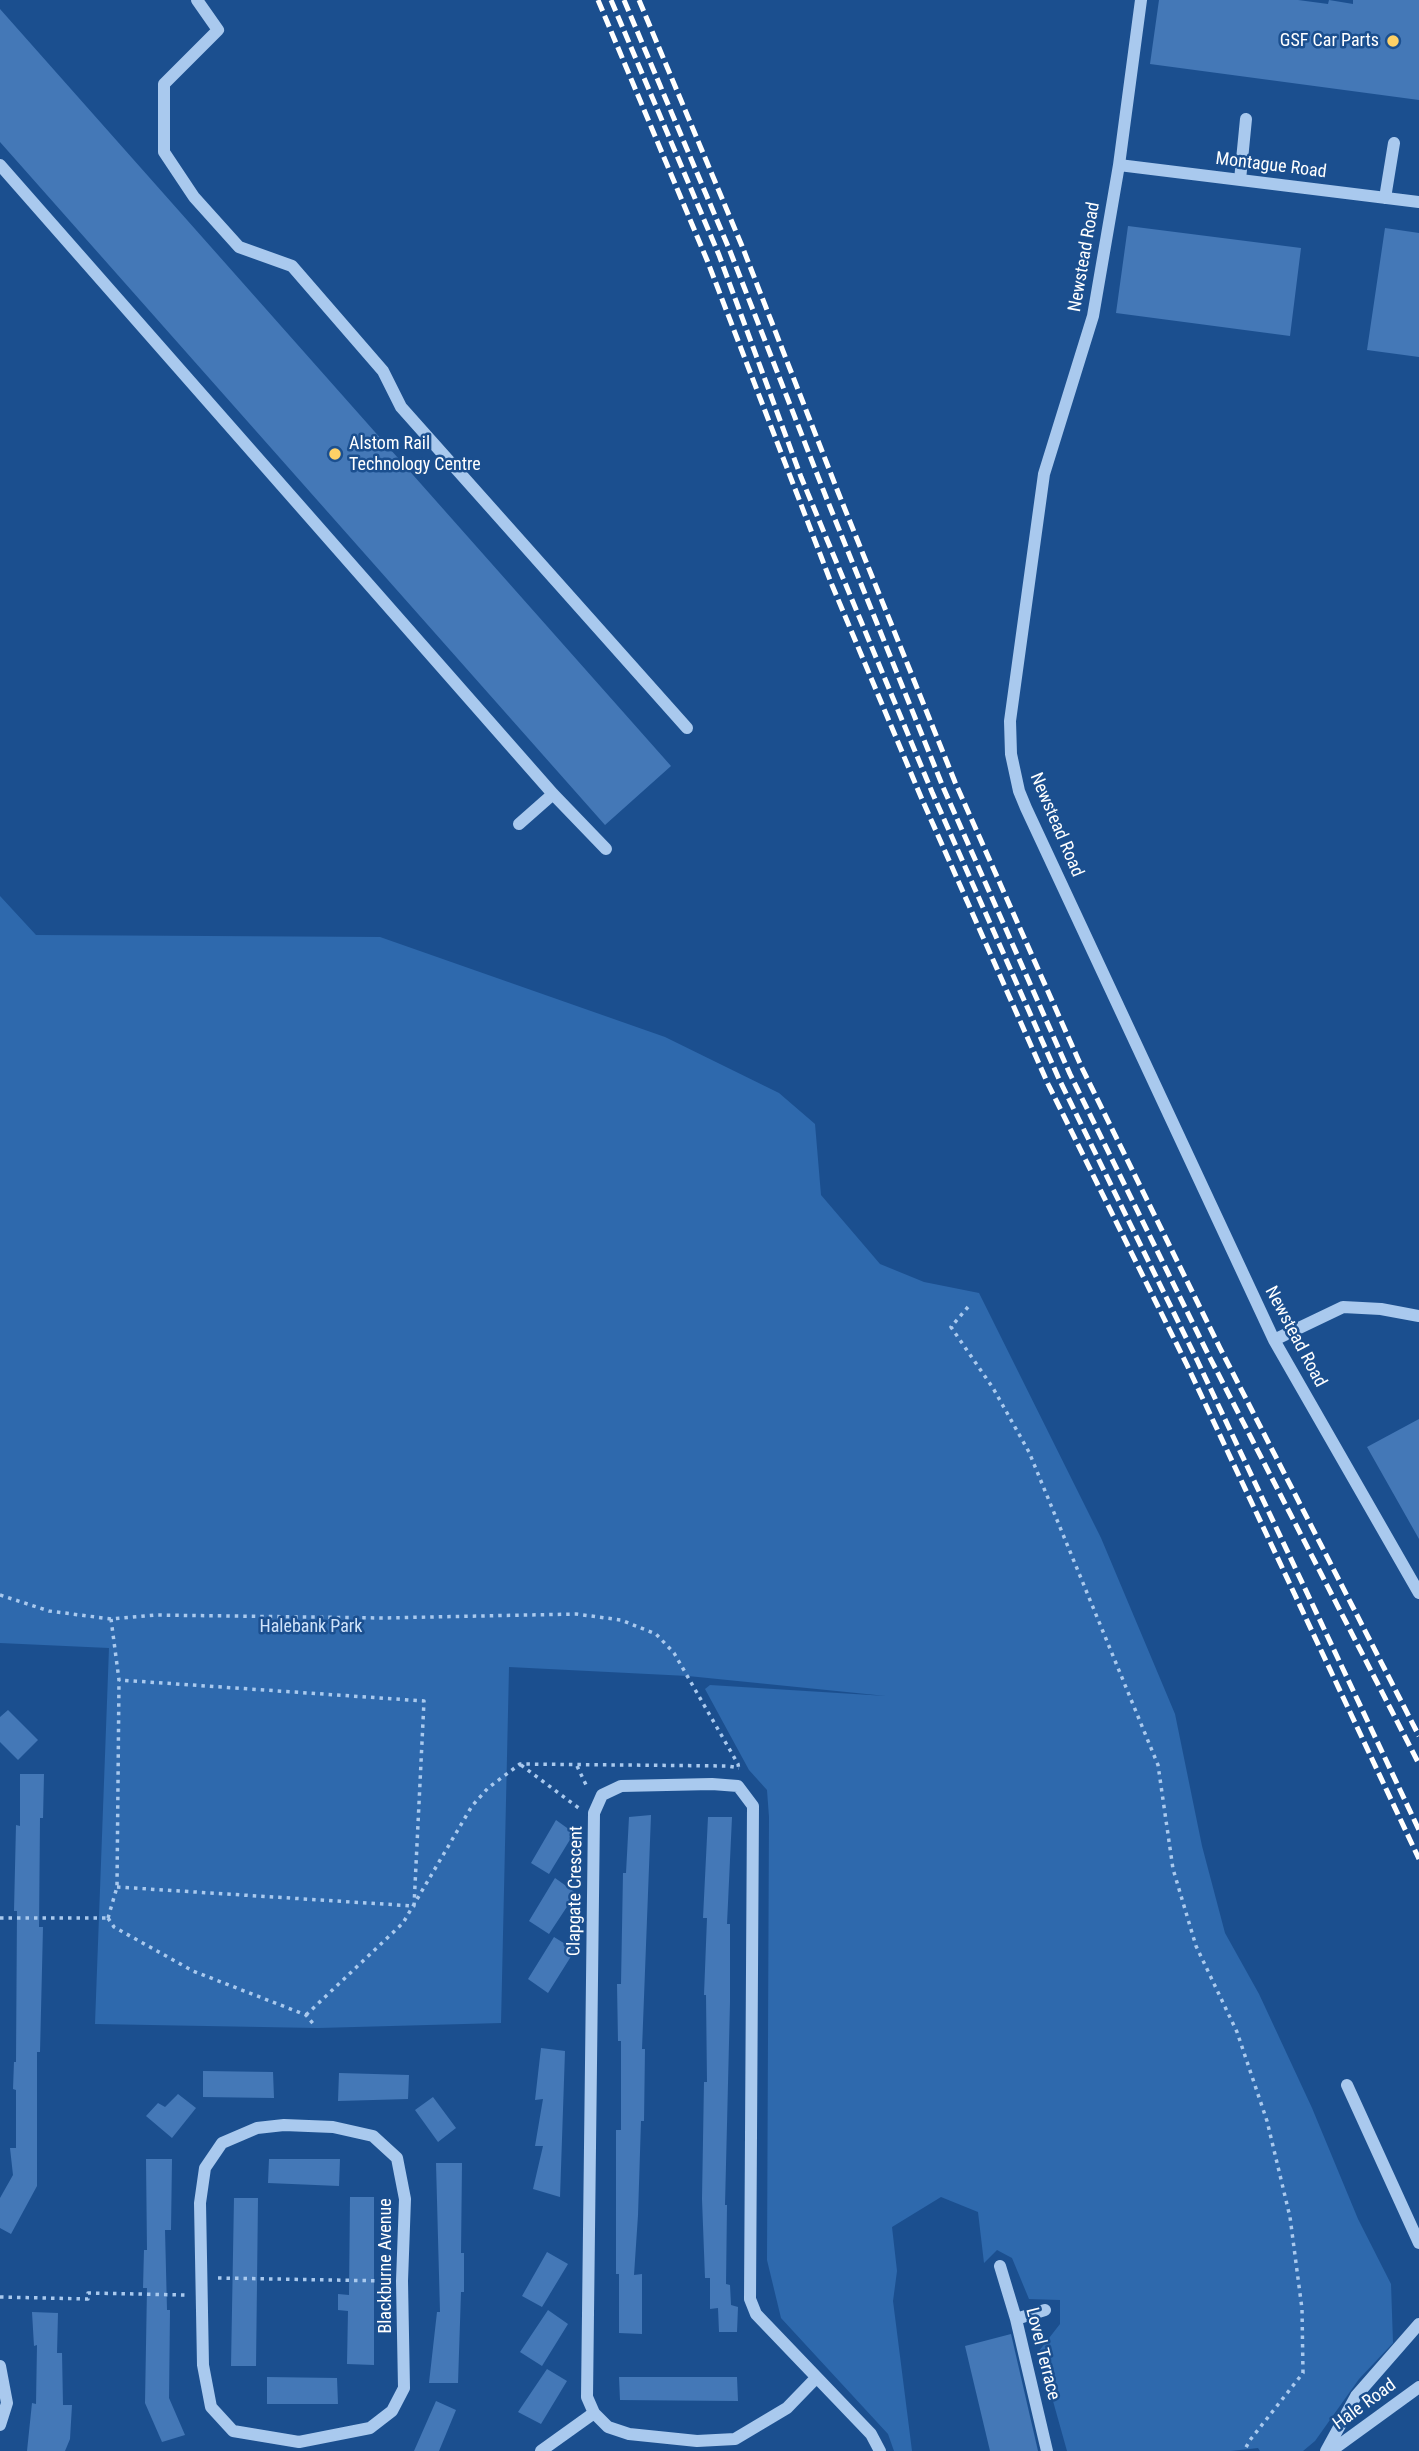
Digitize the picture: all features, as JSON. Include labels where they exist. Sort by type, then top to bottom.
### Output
[{"type":"street","points":[[197,0],[218,30],[164,84],[163,152],[194,197],[239,247],[292,266],[383,371],[401,407],[687,728]]},
{"type":"street","name":"Newstead Road","points":[[1142,0],[1119,165],[1093,316],[1044,474],[1010,721],[1011,754],[1019,791],[1026,808],[1274,1340],[1419,1592]]},
{"type":"street","points":[[1240,180],[1246,119]]},
{"type":"street","points":[[1385,198],[1394,143]]},
{"type":"street","points":[[0,165],[553,794],[606,849]]},
{"type":"street","name":"Montague Road","points":[[1119,165],[1419,202]]},
{"type":"street","points":[[519,824],[553,794]]},
{"type":"street","points":[[1274,1340],[1343,1307],[1381,1309],[1419,1316]]},
{"type":"street","name":"Clapgate Crescent","points":[[594,2413],[587,2397],[594,1813],[602,1795],[621,1786],[738,1786]]},
{"type":"street","points":[[738,1786],[753,1806],[750,2299],[756,2314],[871,2434],[880,2451]]},
{"type":"street","points":[[1347,2085],[1419,2243]]},
{"type":"street","name":"Blackburne Avenue","points":[[284,2125],[333,2127],[373,2136],[397,2158],[405,2199],[402,2281],[404,2388],[392,2411],[370,2428],[299,2447],[233,2431],[211,2407],[203,2365],[202,2278],[200,2203],[205,2168],[222,2143],[257,2128],[284,2125]]},
{"type":"street","name":"Lovel Terrace","points":[[1000,2266],[1016,2319],[1047,2451]]},
{"type":"street","points":[[1016,2319],[1045,2310]]},
{"type":"street","points":[[1328,2451],[1356,2396],[1419,2324]]},
{"type":"street","points":[[0,2366],[7,2403],[0,2425]]},
{"type":"street","points":[[541,2451],[594,2413],[608,2427],[629,2434],[697,2441],[735,2439],[787,2408],[816,2378]]},
{"type":"street","name":"Hale Road","points":[[1328,2451],[1419,2387]]},
{"type":"path","points":[[968,1307],[951,1327],[993,1388],[1029,1452],[1158,1765],[1173,1869],[1196,1946],[1237,2032],[1267,2120],[1285,2193],[1302,2309],[1303,2373],[1244,2451]]},
{"type":"path","points":[[0,1595],[49,1611],[111,1619],[155,1615],[383,1618],[576,1614],[621,1620],[656,1634],[674,1653],[739,1768],[738,1786]]},
{"type":"path","points":[[108,1918],[117,1888],[119,1680],[111,1619]]},
{"type":"path","points":[[119,1680],[424,1701],[414,1906]]},
{"type":"path","points":[[306,2015],[402,1923],[472,1806],[488,1788],[520,1764],[739,1768]]},
{"type":"path","points":[[520,1764],[585,1812],[594,1813]]},
{"type":"path","points":[[577,1766],[589,1791]]},
{"type":"path","points":[[117,1888],[414,1906]]},
{"type":"path","points":[[0,1918],[108,1918]]},
{"type":"path","points":[[108,1918],[114,1927],[193,1970],[306,2015],[315,2026]]},
{"type":"path","points":[[202,2278],[402,2281]]},
{"type":"path","points":[[0,2297],[89,2298],[89,2293],[202,2295]]},
{"type":"green space","name":"Halebank Park","points":[[0,896],[36,935],[380,937],[665,1037],[779,1093],[815,1124],[821,1195],[880,1264],[924,1282],[979,1293],[1101,1538],[1175,1714],[1202,1846],[1225,1933],[1259,1994],[1312,2108],[1358,2219],[1391,2284],[1393,2343],[1359,2379],[1315,2441],[1303,2451],[1260,2451],[1258,2448],[1231,2451],[1067,2451],[1039,2351],[1060,2324],[1060,2300],[1029,2299],[1012,2258],[997,2250],[984,2263],[978,2212],[941,2197],[892,2227],[897,2271],[893,2301],[912,2451],[894,2451],[888,2434],[781,2318],[767,2260],[767,1790],[749,1770],[705,1689],[710,1685],[886,1696],[688,1676],[509,1667],[501,2023],[318,2028],[95,2024],[109,1648],[0,1643]]},
{"type":"building","points":[[1159,0],[1298,0],[1328,4],[1329,0],[1353,4],[1353,0],[1419,0],[1419,100],[1150,64]]},
{"type":"building","name":"Alstom Rail Technology Centre","points":[[0,9],[671,766],[605,825],[0,142]]},
{"type":"building","points":[[1128,226],[1301,248],[1290,336],[1116,313]]},
{"type":"building","points":[[1385,228],[1419,233],[1419,357],[1367,350]]},
{"type":"building","points":[[1419,1419],[1419,1539],[1367,1447]]},
{"type":"building","points":[[8,1710],[38,1740],[18,1760],[0,1742],[0,1717]]},
{"type":"building","points":[[20,1774],[44,1774],[43,1818],[40,1818],[39,1927],[43,1927],[40,2052],[37,2052],[37,2186],[11,2234],[0,2228],[0,2198],[13,2175],[10,2148],[16,2148],[16,2090],[13,2089],[16,2062],[17,1911],[14,1911],[16,1825],[20,1826]]},
{"type":"building","points":[[651,1815],[642,2049],[645,2049],[644,2121],[641,2121],[634,2275],[642,2274],[642,2334],[619,2333],[619,2274],[616,2274],[616,2130],[621,2130],[621,2041],[618,2041],[617,1984],[621,1984],[623,1873],[626,1873],[629,1817]]},
{"type":"building","points":[[708,1817],[732,1817],[727,1924],[730,1924],[730,2002],[725,2205],[726,2284],[730,2285],[731,2305],[738,2307],[737,2332],[719,2332],[718,2308],[710,2309],[710,2278],[705,2278],[702,2199],[704,2082],[707,2082],[704,1995],[707,1918],[703,1918]]},
{"type":"building","points":[[556,1820],[574,1833],[549,1874],[531,1863]]},
{"type":"building","points":[[555,1878],[576,1893],[549,1934],[529,1921]]},
{"type":"building","points":[[554,1937],[575,1950],[548,1993],[528,1979]]},
{"type":"building","points":[[541,2048],[565,2051],[560,2197],[533,2189],[543,2146],[535,2146],[543,2099],[535,2100]]},
{"type":"building","points":[[203,2071],[273,2072],[274,2098],[203,2097]]},
{"type":"building","points":[[339,2073],[409,2075],[408,2099],[338,2101]]},
{"type":"building","points":[[178,2094],[196,2108],[172,2138],[146,2116],[158,2103],[165,2107]]},
{"type":"building","points":[[433,2097],[456,2128],[438,2142],[415,2110]]},
{"type":"building","points":[[146,2159],[172,2159],[171,2230],[165,2230],[167,2310],[170,2310],[169,2398],[185,2435],[162,2442],[145,2403],[147,2288],[143,2288],[144,2250],[147,2250]]},
{"type":"building","points":[[269,2159],[340,2159],[339,2186],[268,2183]]},
{"type":"building","points":[[436,2163],[462,2163],[461,2253],[464,2253],[464,2292],[461,2292],[458,2383],[429,2383],[437,2312],[440,2312]]},
{"type":"building","points":[[350,2197],[374,2197],[374,2365],[347,2364],[348,2311],[338,2310],[338,2294],[349,2295]]},
{"type":"building","points":[[234,2198],[258,2198],[256,2366],[231,2366]]},
{"type":"building","points":[[547,2252],[568,2264],[542,2307],[522,2296]]},
{"type":"building","points":[[548,2310],[568,2324],[542,2366],[520,2352]]},
{"type":"building","points":[[32,2312],[58,2313],[57,2353],[62,2353],[63,2405],[72,2405],[70,2439],[65,2451],[27,2451],[32,2403],[36,2404],[37,2345],[34,2346]]},
{"type":"building","points":[[1011,2334],[1038,2451],[990,2451],[965,2346]]},
{"type":"building","points":[[547,2369],[567,2381],[541,2424],[518,2412]]},
{"type":"building","points":[[267,2377],[337,2378],[338,2404],[267,2404]]},
{"type":"building","points":[[619,2377],[737,2377],[738,2401],[620,2400]]},
{"type":"building","points":[[436,2401],[456,2410],[439,2451],[414,2451]]},
{"type":"railway","points":[[598,0],[707,260],[832,585],[921,797],[1048,1084],[1187,1365],[1419,1859]]},
{"type":"railway","points":[[611,0],[719,255],[801,477],[932,792],[1059,1079],[1197,1360],[1419,1830]]},
{"type":"railway","points":[[624,0],[730,251],[943,787],[1070,1074],[1208,1354],[1419,1764]]},
{"type":"railway","points":[[639,0],[742,246],[955,782],[1082,1068],[1220,1348],[1419,1736]]},
{"type":"place","name":"GSF Car Parts","points":[[1393,41]]},
{"type":"place","name":"Alstom Rail Technology Centre","points":[[335,454]]}]
